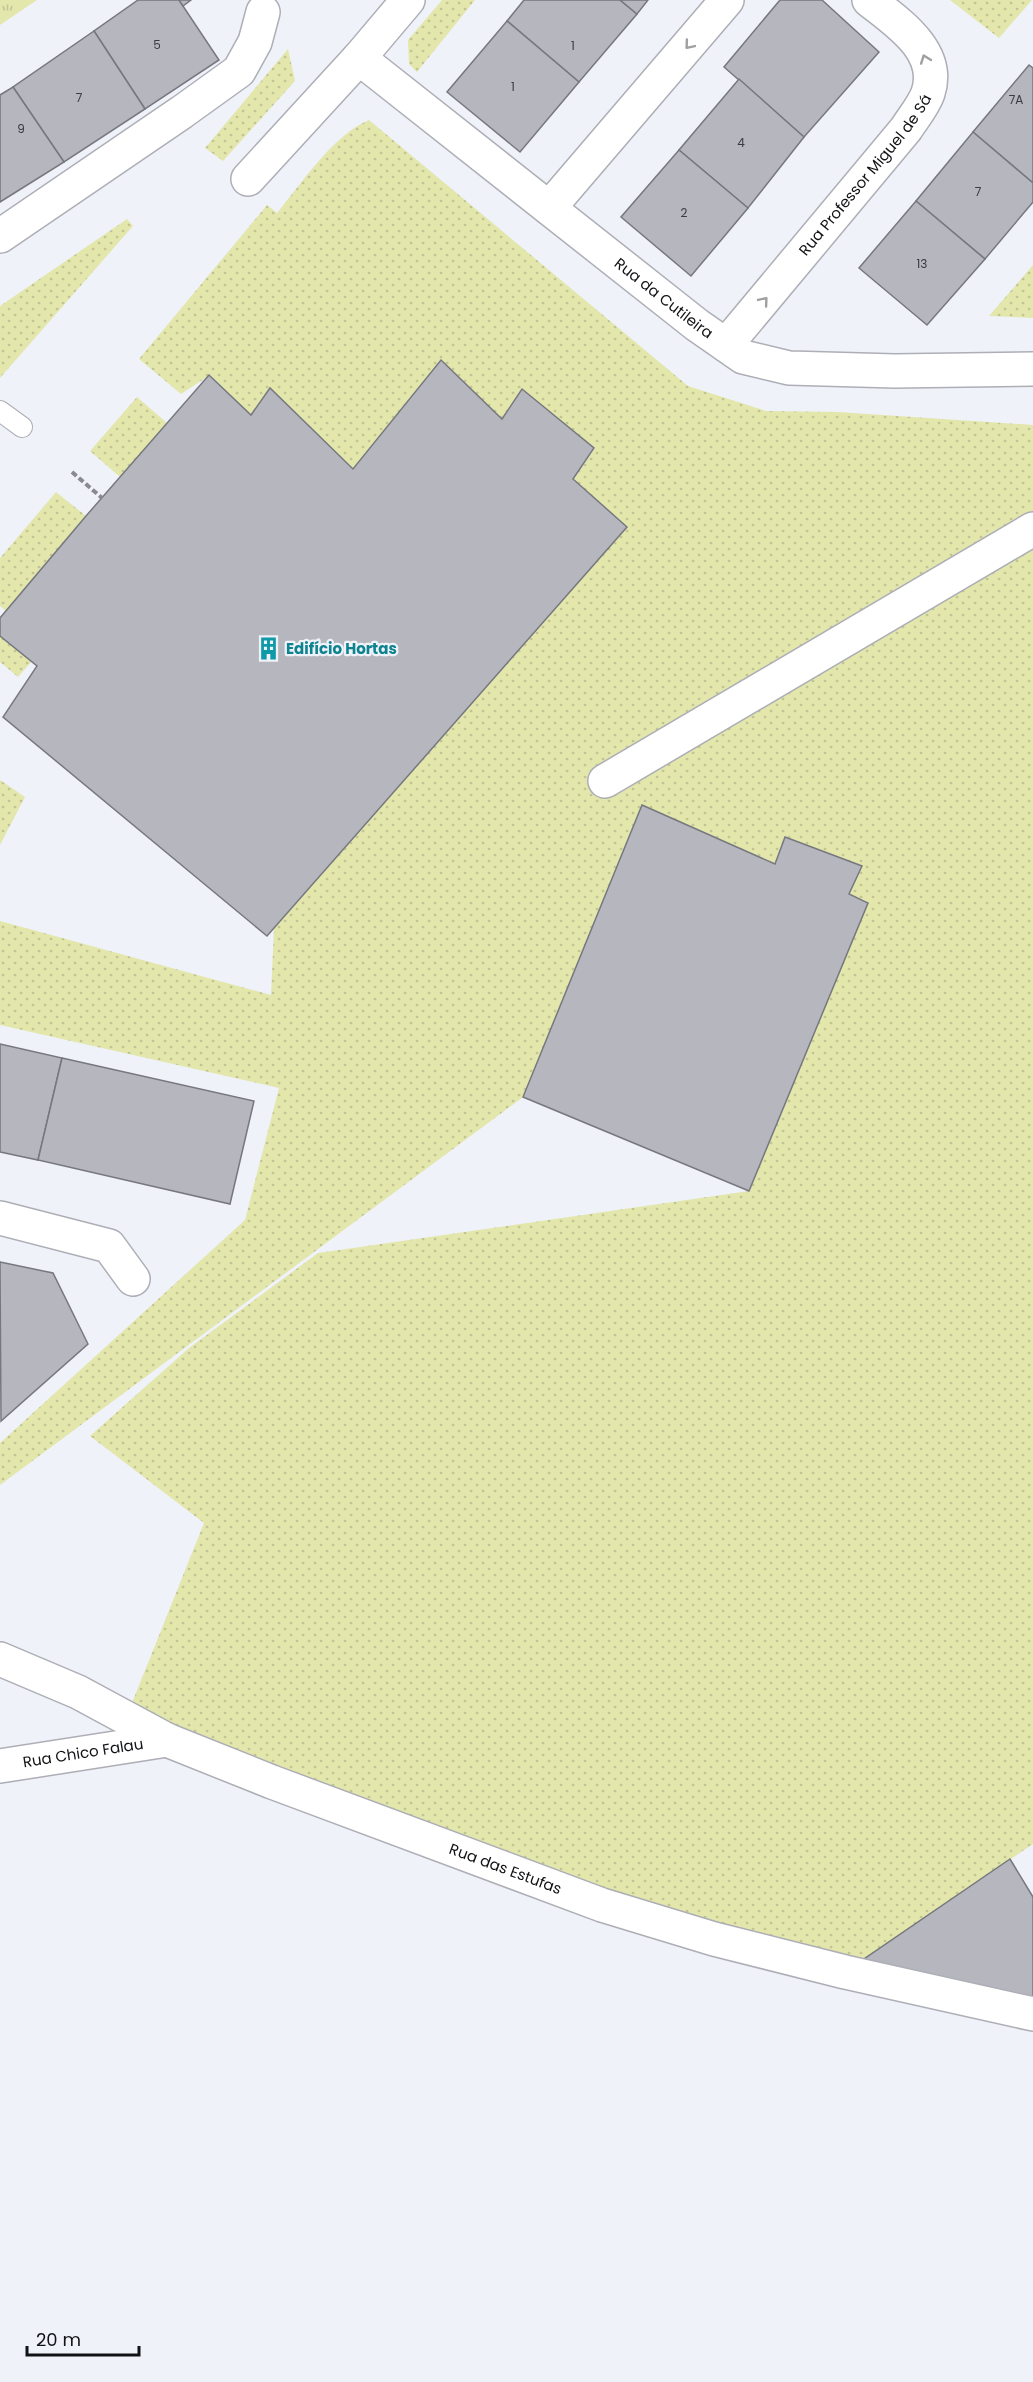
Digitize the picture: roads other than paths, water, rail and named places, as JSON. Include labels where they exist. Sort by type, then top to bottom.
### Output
[{"type":"street","points":[[248,179],[359,58],[408,0]]},
{"type":"street","points":[[549,208],[727,0]]},
{"type":"street","name":"Rua Professor Miguel de Sá","points":[[726,345],[906,129],[928,93],[931,77],[927,60],[918,42],[869,0]]},
{"type":"street","points":[[0,236],[239,71],[255,42],[263,12]]},
{"type":"street","name":"Rua da Cutileira","points":[[359,58],[743,357],[789,368],[895,371],[1033,369]]},
{"type":"street","points":[[605,781],[1033,529]]},
{"type":"street","points":[[0,1218],[109,1246],[133,1279]]},
{"type":"street","name":"Rua das Estufas","points":[[0,1659],[78,1692],[167,1740],[272,1782],[602,1905],[714,1939],[844,1972],[1033,2014]]},
{"type":"street","name":"Rua Chico Falau","points":[[0,1767],[167,1740]]},
{"type":"lane","points":[[0,411],[22,427]]},
{"type":"place","name":"Edifício Hortas","points":[[268,649]]}]
